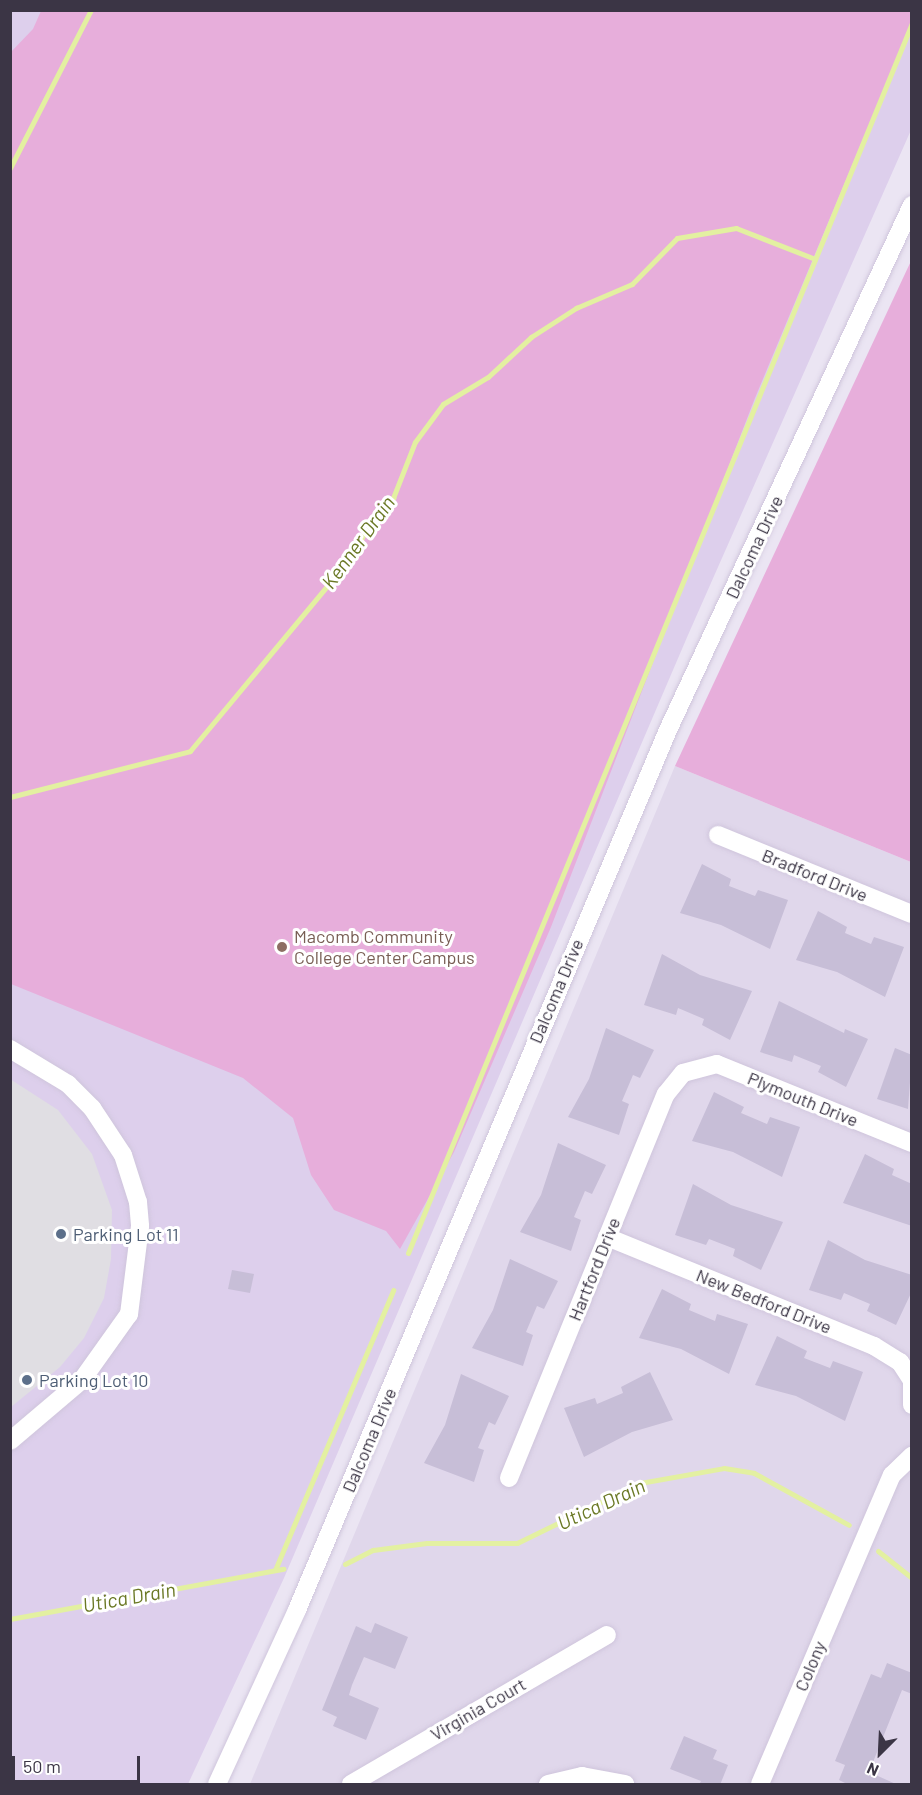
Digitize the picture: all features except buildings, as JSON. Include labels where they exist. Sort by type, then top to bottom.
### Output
[{"type":"street","name":"Dalcoma Drive","points":[[217,1785],[297,1610],[663,741],[912,205]]},
{"type":"street","name":"Bradford Drive","points":[[718,835],[912,914]]},
{"type":"street","points":[[10,1049],[68,1084],[93,1108],[123,1155],[138,1202],[140,1226],[129,1314],[82,1380],[10,1441]]},
{"type":"street","name":"Plymouth Drive","points":[[692,1068],[717,1064],[912,1143]]},
{"type":"street","name":"Hartford Drive","points":[[509,1478],[666,1094],[692,1068]]},
{"type":"street","name":"New Bedford Drive","points":[[607,1237],[874,1346],[900,1362],[911,1379],[912,1405]]},
{"type":"street","name":"Colony","points":[[766,1783],[860,1546],[892,1475],[912,1456]]},
{"type":"street","name":"Virginia Court","points":[[351,1785],[607,1635]]},
{"type":"street","points":[[548,1785],[582,1776],[625,1785]]},
{"type":"shaded area","name":"Macomb Community College Center Campus","points":[[11,11],[911,11],[911,130],[688,635],[284,1578],[188,1784],[11,1784]]},
{"type":"shaded area","name":"Macomb Community College Center Campus","points":[[41,11],[911,11],[911,24],[755,398],[551,927],[454,1152],[400,1249],[386,1231],[334,1210],[311,1175],[293,1118],[243,1078],[11,984],[10,53],[33,29]]},
{"type":"shaded area","points":[[911,261],[911,862],[675,766]]},
{"type":"shaded area","points":[[675,766],[911,862],[911,1784],[250,1784]]},
{"type":"shaded area","name":"Parking Lot 11","points":[[10,1079],[58,1110],[92,1154],[112,1210],[111,1259],[104,1298],[84,1338],[60,1367],[11,1407]]},
{"type":"waterway","points":[[10,168],[91,10]]},
{"type":"waterway","points":[[408,1253],[912,23]]},
{"type":"waterway","name":"Kenner Drain","points":[[10,797],[190,751],[353,555],[368,526],[393,498],[415,442],[443,404],[488,377],[531,337],[576,308],[632,284],[677,238],[736,228],[815,259]]},
{"type":"waterway","points":[[275,1570],[393,1290]]},
{"type":"waterway","name":"Utica Drain","points":[[345,1564],[373,1550],[427,1543],[517,1543],[640,1483],[724,1468],[754,1473],[849,1525]]},
{"type":"waterway","name":"Utica Drain","points":[[878,1551],[912,1578]]},
{"type":"waterway","name":"Utica Drain","points":[[10,1619],[283,1569]]},
{"type":"place","name":"Macomb Community College Center Campus","points":[[282,947]]},
{"type":"place","name":"Parking Lot 11","points":[[61,1234]]},
{"type":"place","name":"Parking Lot 10","points":[[27,1380]]}]
